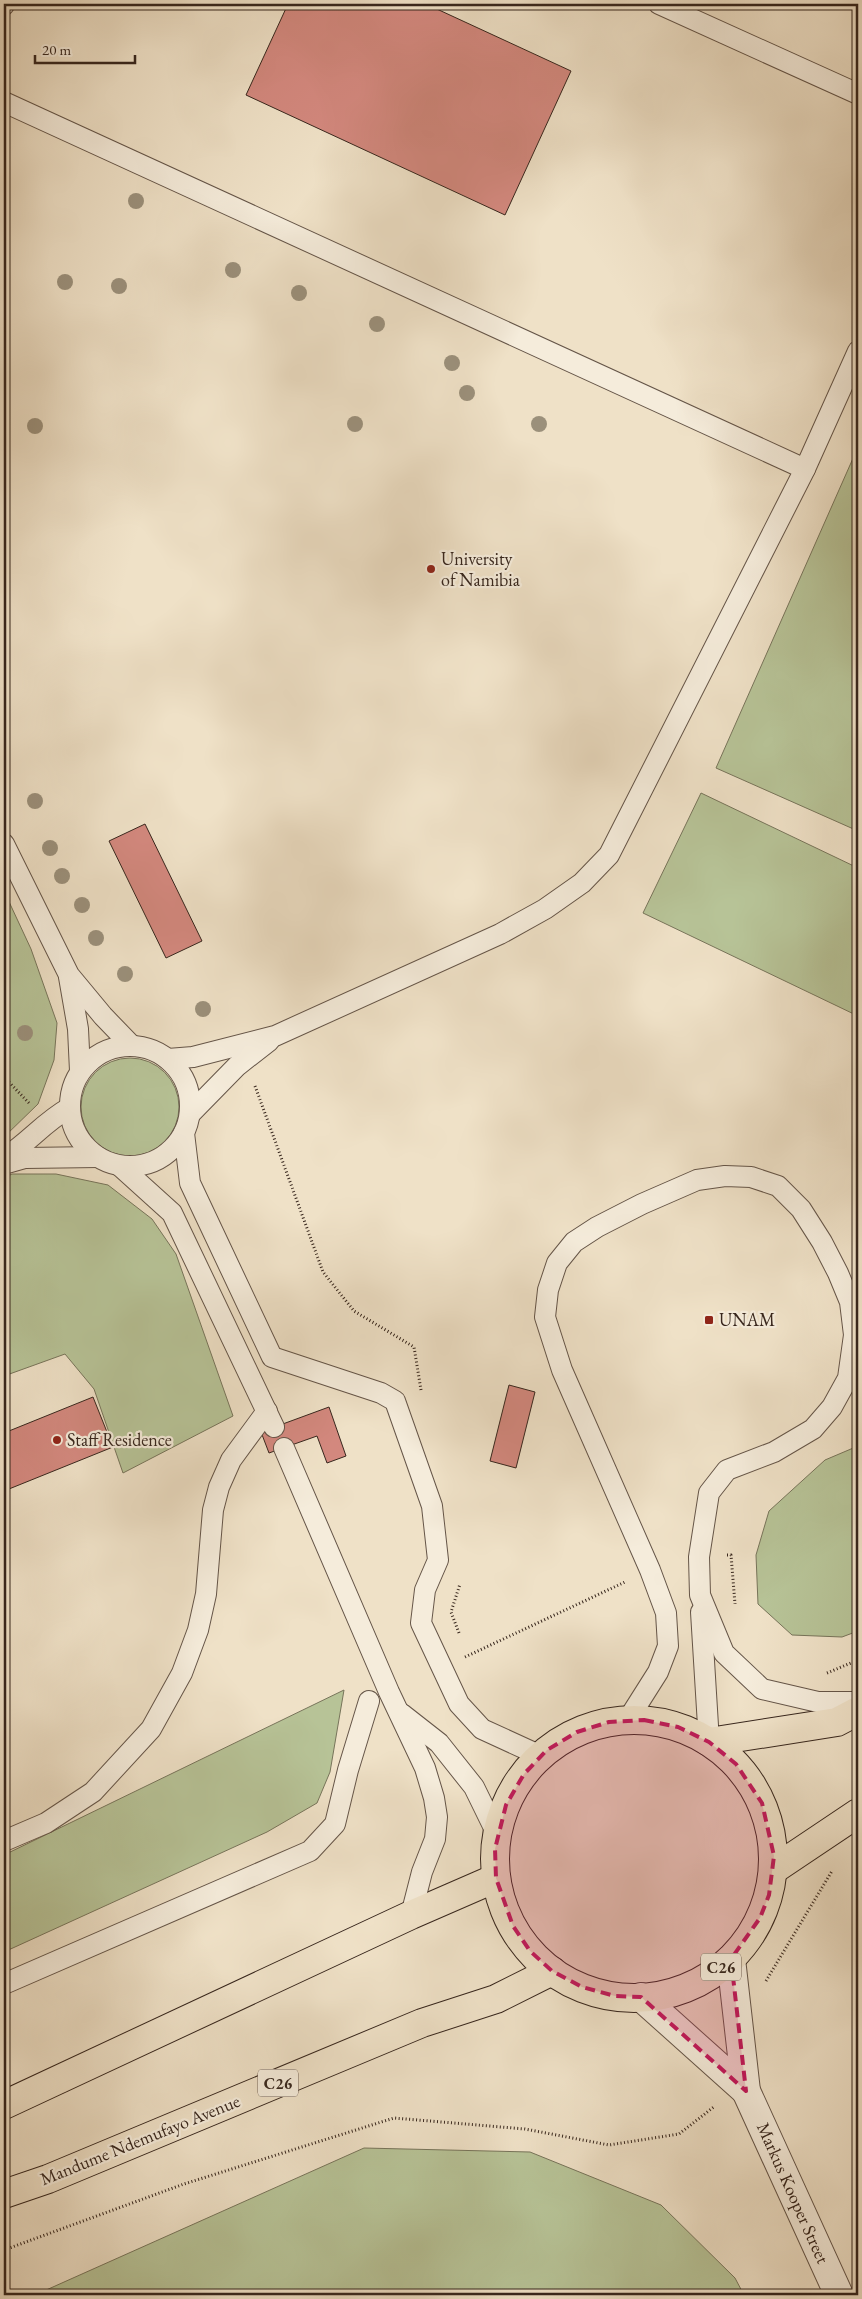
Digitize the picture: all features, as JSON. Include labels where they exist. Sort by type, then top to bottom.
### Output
[{"type":"main road","points":[[710,1742],[837,1722],[858,1711]]},
{"type":"main road","points":[[628,1997],[582,1987],[552,1971],[530,1950],[513,1926],[501,1900],[494,1859],[497,1834],[506,1804],[524,1774],[547,1750],[576,1732],[609,1722],[644,1720],[678,1727],[710,1742],[736,1764],[762,1803],[770,1829],[773,1870],[858,1813]]},
{"type":"main road","name":"C26","points":[[628,1997],[665,1994],[689,1987],[712,1974],[731,1959],[748,1940],[760,1918],[769,1895],[773,1870]]},
{"type":"main road","points":[[4,2105],[411,1915],[496,1878]]},
{"type":"main road","name":"Mandume Ndemufayo Avenue","points":[[4,2194],[48,2179],[422,2022],[496,1999],[552,1971]]},
{"type":"street","points":[[731,1959],[746,2090]]},
{"type":"street","points":[[628,1997],[746,2090]]},
{"type":"street","name":"Markus Kooper Street","points":[[746,2090],[839,2295]]},
{"type":"lane","points":[[659,4],[858,94]]},
{"type":"lane","points":[[4,102],[806,469]]},
{"type":"lane","points":[[168,1059],[193,1057],[275,1036],[500,934],[545,908],[582,883],[608,854],[642,792],[806,469],[858,351]]},
{"type":"lane","points":[[4,844],[69,975],[103,1016],[131,1045]]},
{"type":"lane","points":[[69,975],[78,1029],[80,1071]]},
{"type":"lane","points":[[190,1114],[245,1060],[275,1036]]},
{"type":"lane","points":[[4,1841],[46,1823],[93,1792],[151,1729],[182,1673],[198,1630],[206,1594],[213,1510],[219,1487],[231,1460],[271,1419],[172,1213],[120,1166],[98,1157],[83,1144],[73,1127],[69,1108],[72,1088],[80,1071],[94,1056],[112,1048],[131,1045],[151,1049],[168,1059],[182,1075],[190,1094],[190,1114],[184,1133],[172,1150],[156,1161],[136,1166],[120,1166]]},
{"type":"lane","points":[[4,1158],[19,1149],[47,1122],[69,1108]]},
{"type":"lane","points":[[184,1133],[190,1184],[272,1357],[381,1392],[395,1401],[432,1506],[438,1560],[425,1590],[422,1623],[459,1704],[482,1729],[541,1756]]},
{"type":"lane","points":[[4,1164],[25,1158],[98,1157]]},
{"type":"lane","points":[[627,1721],[658,1672],[668,1646],[666,1613],[650,1570],[559,1363],[545,1317],[548,1290],[557,1263],[574,1242],[597,1227],[697,1180],[725,1176],[751,1177],[778,1186],[801,1209],[838,1272],[850,1302],[854,1334],[848,1378],[832,1407],[814,1429],[774,1452],[727,1470],[708,1493],[699,1557],[710,1742]]},
{"type":"lane","points":[[284,1448],[425,1768],[434,1798],[437,1817],[435,1839],[422,1872],[411,1915]]},
{"type":"lane","points":[[700,1595],[724,1653],[762,1689],[818,1702],[858,1702]]},
{"type":"lane","points":[[4,1984],[310,1852],[335,1824],[348,1770],[370,1701]]},
{"type":"lane","points":[[399,1712],[439,1743],[474,1788],[497,1834]]},
{"type":"path","points":[[245,1060],[323,1272],[354,1310],[414,1347],[422,1393]]},
{"type":"path","points":[[4,1077],[47,1122]]},
{"type":"path","points":[[699,1557],[731,1555],[736,1613]]},
{"type":"path","points":[[442,1667],[650,1570]]},
{"type":"path","points":[[819,1673],[827,1673],[858,1660]]},
{"type":"path","points":[[765,1983],[772,1968],[835,1867]]},
{"type":"path","points":[[4,2250],[184,2184],[394,2118],[525,2129],[609,2145],[679,2134],[722,2100],[746,2090]]},
{"type":"highlighted area","points":[[644,1720],[678,1727],[709,1742],[736,1764],[762,1803],[774,1856],[769,1895],[760,1918],[731,1959],[746,2091],[641,1997],[615,1996],[582,1987],[552,1971],[530,1951],[513,1926],[496,1878],[495,1849],[506,1805],[524,1774],[547,1750],[577,1732],[609,1722]]},
{"type":"green space","points":[[858,447],[858,831],[716,768]]},
{"type":"green space","points":[[701,793],[858,868],[858,1016],[643,913]]},
{"type":"green space","points":[[4,891],[31,949],[57,1023],[54,1060],[38,1104],[4,1137]]},
{"type":"green space","points":[[130,1058],[149,1061],[165,1072],[176,1088],[179,1107],[176,1126],[165,1142],[149,1153],[130,1156],[111,1153],[95,1142],[84,1126],[81,1107],[84,1088],[95,1072],[111,1061]]},
{"type":"green space","points":[[12,1174],[56,1174],[108,1185],[152,1219],[176,1254],[233,1416],[123,1473],[94,1389],[65,1354],[4,1376],[4,1178]]},
{"type":"green space","points":[[858,1446],[858,1631],[842,1637],[792,1635],[758,1604],[756,1555],[769,1511],[825,1460]]},
{"type":"green space","points":[[344,1690],[330,1772],[317,1803],[267,1832],[4,1952],[4,1855]]},
{"type":"green space","points":[[364,2148],[530,2152],[661,2205],[735,2278],[744,2295],[35,2295]]},
{"type":"building","points":[[288,4],[426,4],[571,71],[505,215],[246,95]]},
{"type":"building","points":[[145,824],[202,941],[166,958],[109,841]]},
{"type":"building","points":[[509,1385],[535,1392],[516,1468],[490,1461]]},
{"type":"building","name":"Staff Residence","points":[[93,1397],[113,1447],[4,1491],[4,1433]]},
{"type":"building","points":[[329,1407],[346,1456],[327,1463],[317,1436],[269,1453],[261,1432]]},
{"type":"place","name":"University of Namibia","points":[[431,569]]},
{"type":"place","name":"UNAM","points":[[709,1320]]},
{"type":"place","name":"Staff Residence","points":[[57,1440]]}]
